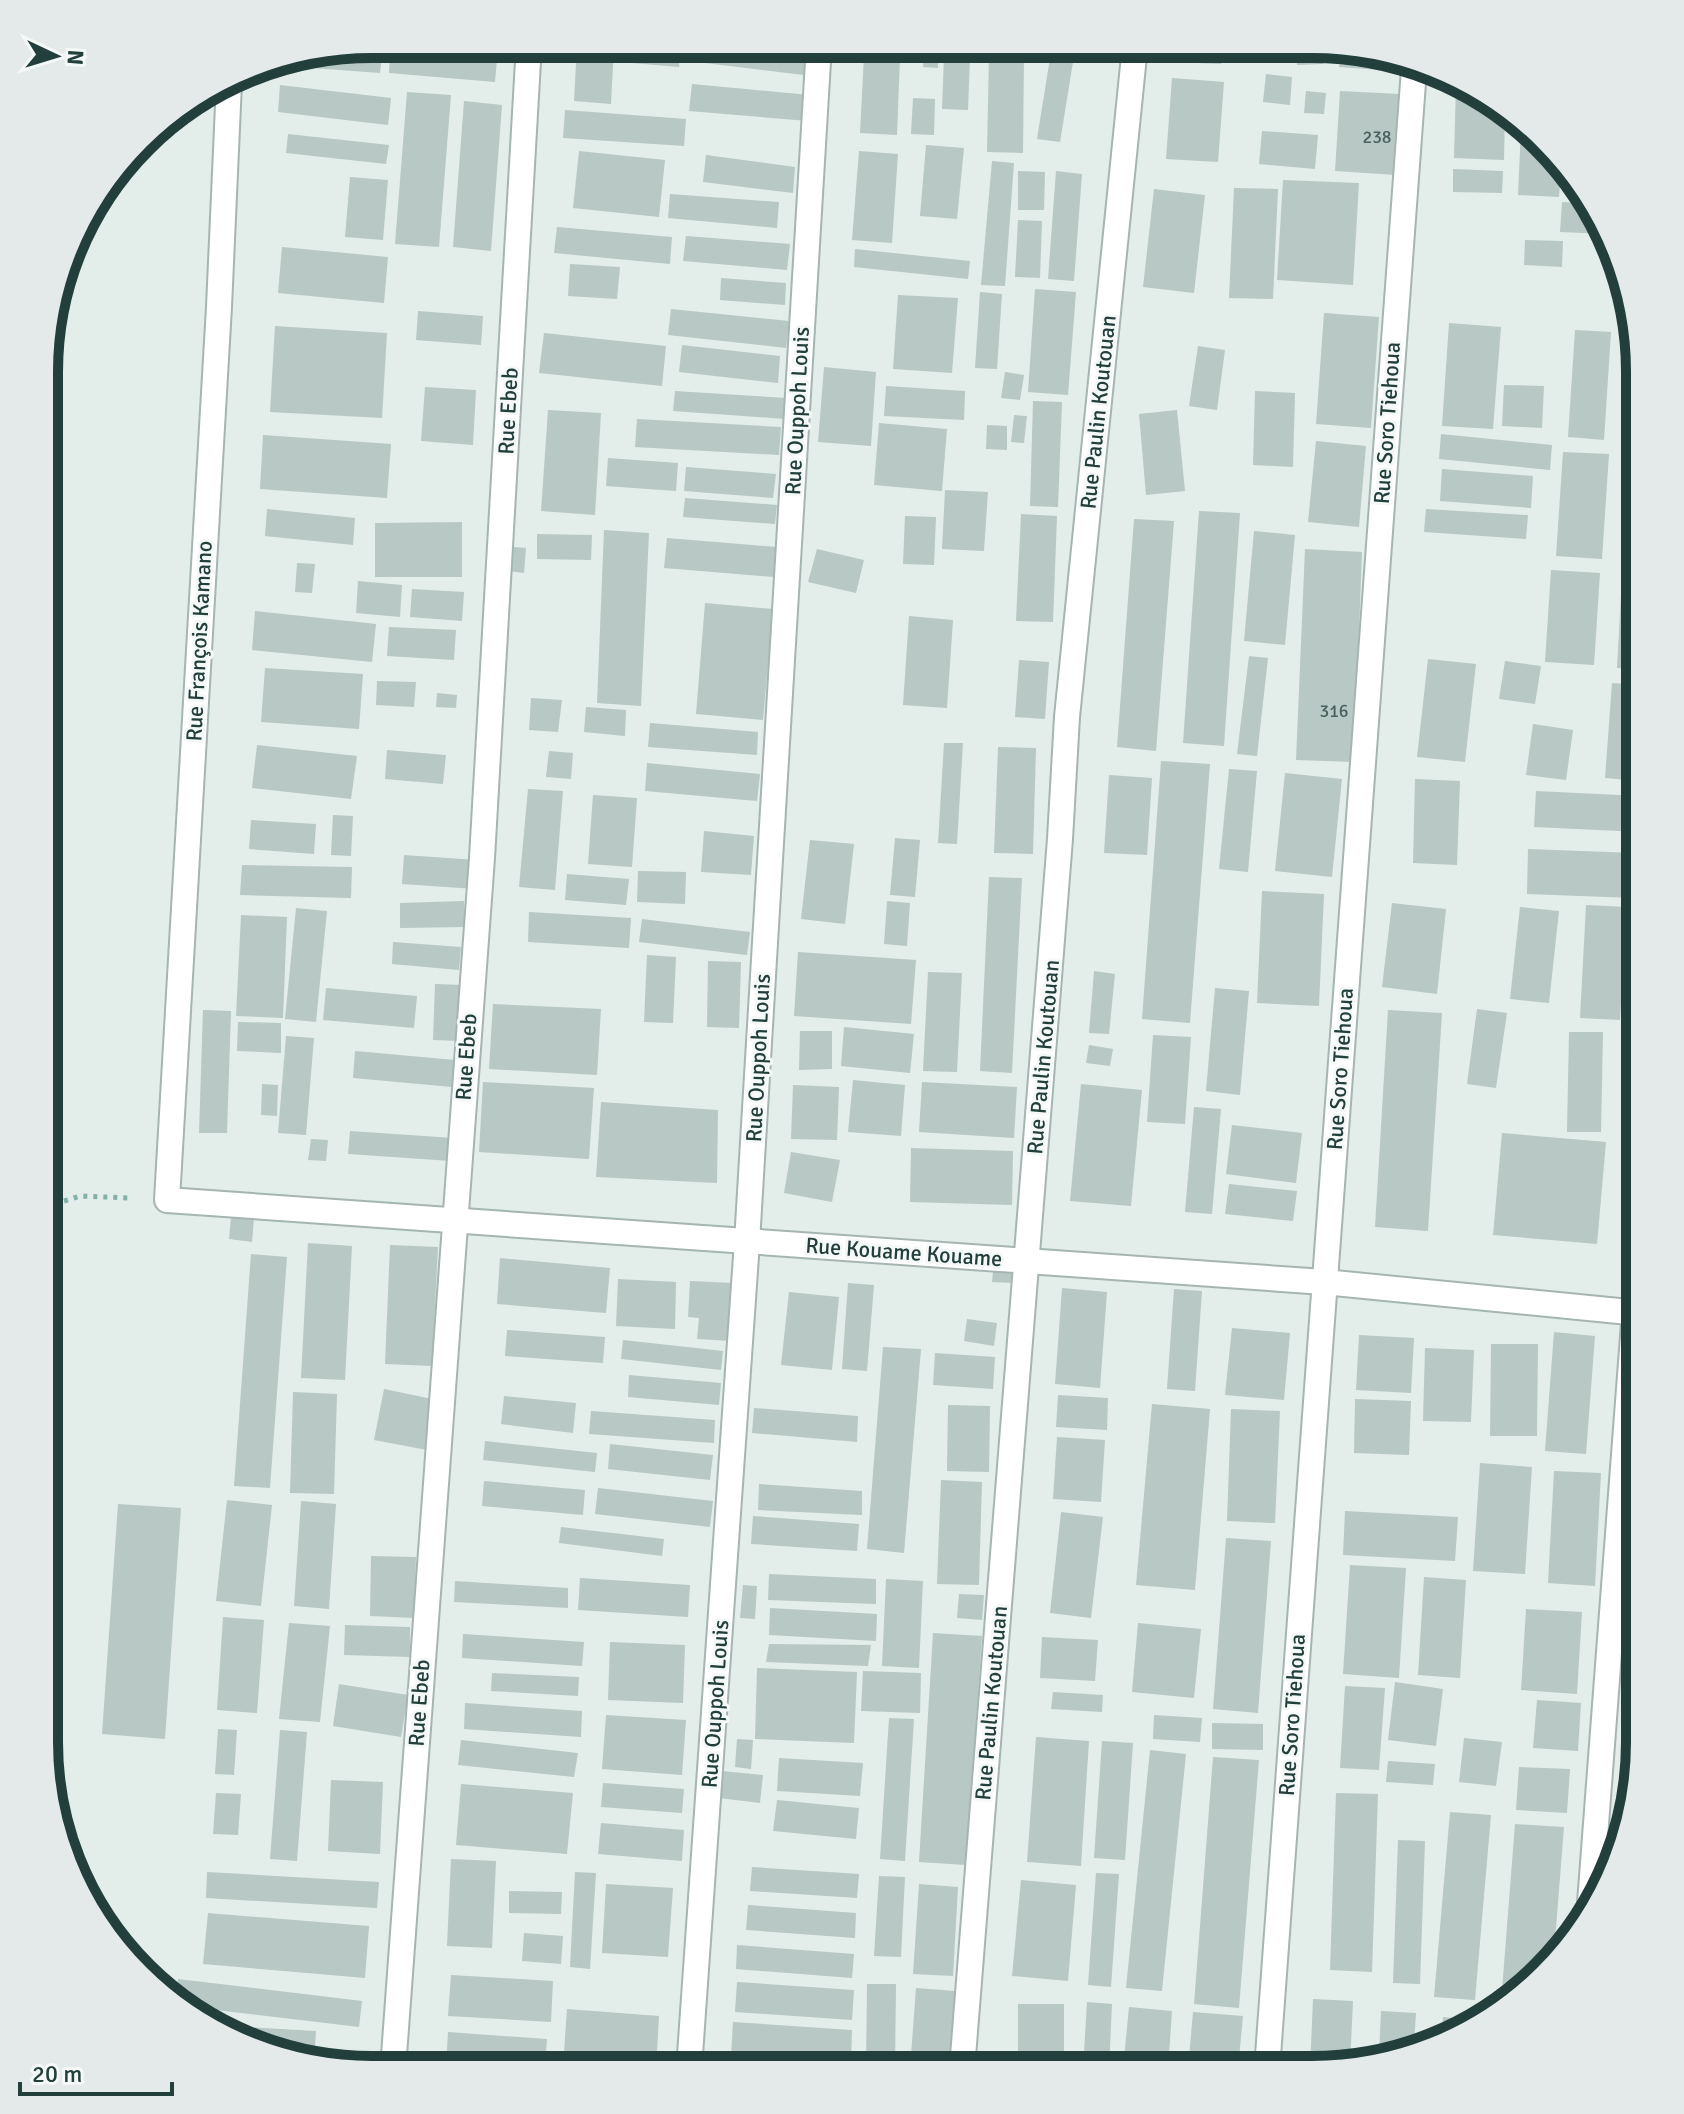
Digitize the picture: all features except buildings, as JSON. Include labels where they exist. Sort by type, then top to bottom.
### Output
[{"type":"street","name":"Rue Ebeb","points":[[394,2056],[482,858],[528,58]]},
{"type":"street","name":"Rue Ouppoh Louis","points":[[690,2056],[747,1242],[818,58]]},
{"type":"street","name":"Rue Paulin Koutouan","points":[[963,2056],[1060,839],[1067,717],[1134,58]]},
{"type":"street","name":"Rue Soro Tiehoua","points":[[1268,2056],[1414,75]]},
{"type":"street","name":"Rue François Kamano","points":[[167,1200],[229,92]]},
{"type":"street","name":"Rue Kouame Kouame","points":[[167,1200],[1324,1282],[1626,1312]]},
{"type":"street","points":[[1591,1886],[1626,1451]]},
{"type":"path","points":[[58,1203],[80,1196],[167,1200]]}]
